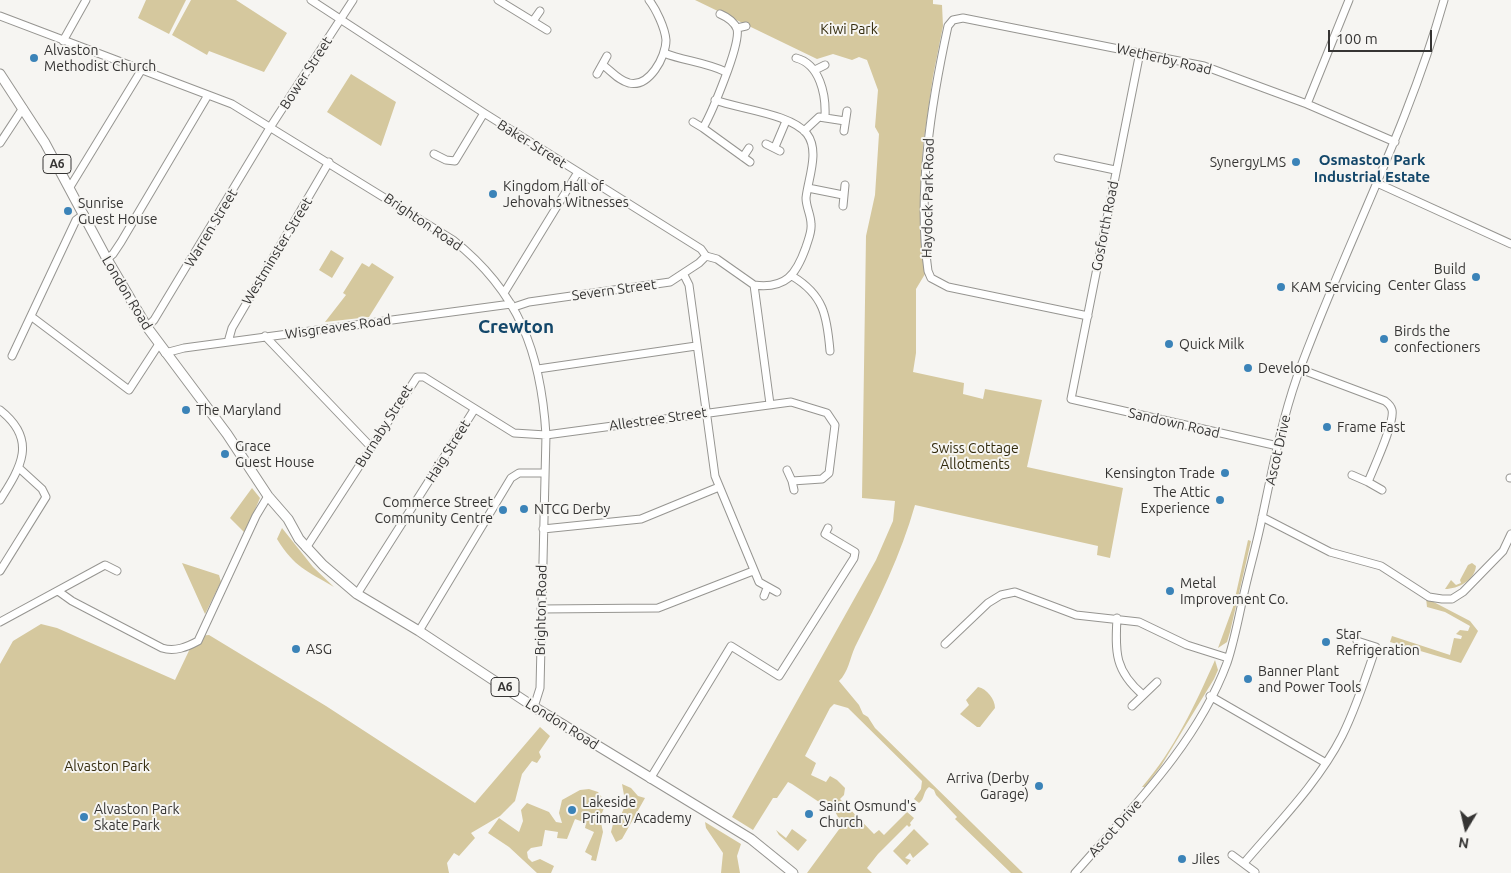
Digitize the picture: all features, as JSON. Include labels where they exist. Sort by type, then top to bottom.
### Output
[{"type":"main road","name":"London Road","points":[[0,74],[46,142],[107,259],[147,327],[227,434],[270,498],[275,510],[306,548],[332,574],[357,594],[420,630],[534,707],[751,839],[793,873]]},
{"type":"street","points":[[63,41],[86,0]]},
{"type":"street","name":"Baker Street","points":[[311,0],[484,114],[701,249],[706,256],[717,259],[754,285]]},
{"type":"street","name":"Bower Street","points":[[271,126],[353,0]]},
{"type":"street","points":[[498,0],[547,30]]},
{"type":"street","points":[[603,65],[622,80],[630,83],[638,83],[650,75],[664,53],[665,35],[649,0]]},
{"type":"street","points":[[1308,104],[1349,0]]},
{"type":"street","name":"Ascot Drive","points":[[1075,873],[1143,797],[1167,767],[1210,696],[1228,658],[1278,446],[1300,369],[1395,142],[1428,54],[1444,0]]},
{"type":"street","points":[[533,21],[540,11]]},
{"type":"street","points":[[720,14],[727,17],[737,28]]},
{"type":"street","name":"Brighton Road","points":[[0,16],[232,104],[330,162],[453,240],[470,254],[504,294],[528,338],[538,369],[544,402],[546,434],[540,688],[534,707]]},
{"type":"street","name":"Wetherby Road","points":[[953,20],[963,18],[1204,66],[1308,104],[1395,142]]},
{"type":"street","name":"Haydock Park Road","points":[[953,20],[948,26],[938,70],[927,146],[925,216],[928,271],[931,278],[948,287],[1088,316]]},
{"type":"street","points":[[737,28],[746,26]]},
{"type":"street","points":[[703,128],[733,55],[737,28]]},
{"type":"street","name":"Gosforth Road","points":[[1071,399],[1115,170],[1140,52]]},
{"type":"street","points":[[664,53],[684,61],[707,64],[726,72]]},
{"type":"street","points":[[597,74],[607,56]]},
{"type":"street","points":[[796,58],[808,63],[815,70],[824,96],[826,116]]},
{"type":"street","points":[[815,70],[825,65]]},
{"type":"street","points":[[70,187],[142,69]]},
{"type":"street","points":[[107,259],[114,254],[208,95]]},
{"type":"street","points":[[715,100],[738,108],[750,108],[786,121],[804,131],[809,137],[812,147],[806,202],[811,229],[799,266],[792,276],[778,284],[754,285],[770,404]]},
{"type":"street","points":[[0,143],[23,108]]},
{"type":"street","points":[[844,131],[847,112]]},
{"type":"street","points":[[434,154],[446,160],[455,161],[484,114]]},
{"type":"street","points":[[804,131],[814,120],[826,116],[845,121]]},
{"type":"street","points":[[766,144],[778,149],[786,121]]},
{"type":"street","points":[[694,122],[750,162]]},
{"type":"street","name":"Warren Street","points":[[147,327],[154,320],[271,126]]},
{"type":"street","points":[[742,157],[749,148]]},
{"type":"street","points":[[1058,158],[1115,170]]},
{"type":"street","name":"Westminster Street","points":[[228,342],[232,328],[330,162]]},
{"type":"street","points":[[504,294],[578,172]]},
{"type":"street","points":[[1377,183],[1511,244]]},
{"type":"street","points":[[842,206],[845,185]]},
{"type":"street","points":[[808,188],[843,195]]},
{"type":"street","points":[[12,356],[76,220],[84,214]]},
{"type":"street","name":"Severn Street","points":[[512,306],[670,282],[684,274],[706,256]]},
{"type":"street","points":[[684,274],[689,285],[713,470],[718,487],[753,572],[761,585],[777,592]]},
{"type":"street","points":[[792,276],[815,293],[828,331],[830,351]]},
{"type":"street","name":"Wisgreaves Road","points":[[165,352],[265,336],[512,306]]},
{"type":"street","points":[[32,317],[130,390],[159,344]]},
{"type":"street","points":[[265,336],[371,447]]},
{"type":"street","points":[[538,369],[696,346]]},
{"type":"street","points":[[1300,369],[1385,401],[1391,406],[1390,424],[1368,482]]},
{"type":"street","name":"Burnaby Street","points":[[306,548],[417,376],[424,377],[474,410],[514,433],[546,434]]},
{"type":"street","name":"Sandown Road","points":[[1071,399],[1278,446]]},
{"type":"street","name":"Allestree Street","points":[[546,434],[790,402],[828,413],[834,421],[832,466],[829,473],[822,480],[792,481]]},
{"type":"street","points":[[0,410],[13,422],[22,438],[22,458],[19,468],[2,491],[0,500]]},
{"type":"street","name":"Haig Street","points":[[357,594],[474,410]]},
{"type":"street","points":[[0,570],[46,497],[44,491],[19,468]]},
{"type":"street","points":[[787,470],[794,490]]},
{"type":"street","points":[[420,630],[511,478],[519,473],[545,473]]},
{"type":"street","points":[[1352,475],[1382,490]]},
{"type":"street","points":[[543,529],[641,519],[718,487]]},
{"type":"street","points":[[58,591],[72,601],[166,649],[179,649],[198,641],[256,516],[270,498]]},
{"type":"street","points":[[1262,517],[1330,552],[1381,566],[1429,597],[1442,599],[1452,599],[1463,592],[1503,551],[1511,534]]},
{"type":"street","points":[[650,779],[731,646],[780,676],[855,554],[855,552],[825,534],[828,528]]},
{"type":"street","points":[[0,622],[105,565],[117,570]]},
{"type":"street","points":[[541,609],[658,608],[753,572]]},
{"type":"street","points":[[764,596],[767,588]]},
{"type":"street","points":[[945,644],[988,603],[1011,592],[1023,594],[1076,615],[1117,618],[1152,626],[1187,644],[1228,658]]},
{"type":"street","points":[[1117,618],[1116,651],[1119,665],[1129,683],[1142,695]]},
{"type":"street","points":[[1244,863],[1326,763],[1350,718],[1376,647],[1357,641]]},
{"type":"street","points":[[1132,706],[1157,682]]},
{"type":"street","points":[[1210,696],[1326,763]]},
{"type":"street","points":[[1232,855],[1256,872]]},
{"type":"green space","points":[[146,0],[186,0],[169,34],[138,18]]},
{"type":"green space","points":[[191,0],[236,0],[287,33],[264,72],[209,51],[207,55],[172,35]]},
{"type":"green space","points":[[695,0],[933,0],[933,4],[942,5],[943,26],[933,76],[923,146],[921,213],[925,274],[916,289],[916,353],[913,372],[964,383],[963,394],[983,399],[985,389],[1042,400],[1027,467],[1123,488],[1110,558],[1097,555],[1098,546],[915,505],[903,542],[888,578],[855,647],[847,670],[839,681],[875,728],[1023,873],[1011,873],[955,819],[957,817],[936,795],[934,790],[929,787],[919,803],[914,799],[921,789],[922,781],[848,708],[834,704],[830,708],[805,756],[816,763],[811,775],[826,782],[830,776],[837,780],[845,788],[844,795],[840,799],[874,834],[879,830],[884,835],[907,812],[914,818],[910,823],[911,825],[909,827],[907,825],[867,868],[872,873],[807,873],[840,828],[840,823],[835,812],[824,801],[819,802],[788,782],[777,798],[773,798],[753,830],[732,817],[876,560],[893,521],[895,501],[862,498],[866,236],[875,195],[879,134],[875,127],[878,90],[867,60],[859,57],[852,60],[833,54],[817,59]]},
{"type":"green space","points":[[351,74],[396,102],[381,146],[327,112]]},
{"type":"green space","points":[[331,250],[344,258],[332,278],[319,270]]},
{"type":"green space","points":[[362,263],[369,267],[372,263],[394,277],[369,317],[325,322],[346,295],[343,293]]},
{"type":"green space","points":[[252,488],[260,498],[245,533],[230,518]]},
{"type":"green space","points":[[282,528],[313,567],[334,587],[308,572],[283,549],[277,539]]},
{"type":"green space","points":[[1248,540],[1251,541],[1230,632],[1227,642],[1218,648],[1233,607]]},
{"type":"green space","points":[[182,563],[219,575],[221,582],[205,614]]},
{"type":"green space","points":[[1472,563],[1476,566],[1473,576],[1465,583],[1445,589],[1451,580],[1456,585],[1461,583],[1460,580],[1468,565]]},
{"type":"green space","points":[[1426,598],[1470,621],[1478,631],[1461,663],[1390,642],[1392,636],[1450,655],[1454,638],[1461,639],[1462,636],[1456,634],[1460,630],[1468,631],[1470,626],[1445,612],[1427,607]]},
{"type":"green space","name":"Alvaston Park","points":[[41,624],[57,628],[175,680],[196,636],[209,635],[326,706],[475,803],[540,727],[550,736],[539,752],[541,757],[537,763],[532,761],[522,774],[515,801],[500,816],[471,833],[475,838],[459,856],[454,853],[447,863],[449,873],[0,873],[0,664],[13,641]]},
{"type":"green space","points":[[1215,660],[1218,670],[1214,679],[1161,766],[1145,787],[1142,787],[1154,773],[1174,742],[1192,710]]},
{"type":"green space","points":[[978,687],[990,695],[994,701],[995,708],[980,727],[977,727],[960,714],[969,705],[966,700]]},
{"type":"green space","points":[[622,784],[631,788],[638,796],[645,798],[622,839],[616,842],[611,832],[613,824],[617,825],[626,803],[630,799],[628,795],[624,795]]},
{"type":"green space","points":[[589,789],[598,792],[606,803],[600,818],[603,832],[596,861],[591,860],[592,856],[585,852],[594,832],[585,828],[586,823],[575,819],[567,839],[557,838],[558,832],[545,830],[542,846],[531,848],[527,852],[528,858],[532,862],[540,859],[554,866],[551,873],[537,873],[509,847],[488,833],[499,818],[519,832],[523,821],[521,810],[527,803],[549,812],[556,822],[562,823],[559,813],[562,800],[580,790]]},
{"type":"green space","points":[[705,822],[741,844],[737,856],[740,873],[721,873],[723,853],[706,828]]},
{"type":"green space","points":[[792,829],[807,840],[798,851],[779,835],[776,830],[786,838]]},
{"type":"green space","points":[[914,829],[929,844],[913,858],[910,853],[905,858],[911,860],[907,865],[893,851]]},
{"type":"place","name":"Alvaston Methodist Church","points":[[34,58]]},
{"type":"place","name":"SynergyLMS","points":[[1296,162]]},
{"type":"place","name":"Kingdom Hall of Jehovahs Witnesses","points":[[493,194]]},
{"type":"place","name":"Sunrise Guest House","points":[[68,211]]},
{"type":"place","name":"Build Center Glass","points":[[1476,277]]},
{"type":"place","name":"KAM Servicing","points":[[1281,287]]},
{"type":"place","name":"Birds the confectioners","points":[[1384,339]]},
{"type":"place","name":"Quick Milk","points":[[1169,344]]},
{"type":"place","name":"Develop","points":[[1248,368]]},
{"type":"place","name":"The Maryland","points":[[186,410]]},
{"type":"place","name":"Frame Fast","points":[[1327,427]]},
{"type":"place","name":"Grace Guest House","points":[[225,454]]},
{"type":"place","name":"Kensington Trade","points":[[1225,473]]},
{"type":"place","name":"The Attic Experience","points":[[1220,500]]},
{"type":"place","name":"NTCG Derby","points":[[524,509]]},
{"type":"place","name":"Commerce Street Community Centre","points":[[503,510]]},
{"type":"place","name":"Metal Improvement Co.","points":[[1170,591]]},
{"type":"place","name":"Star Refrigeration","points":[[1326,642]]},
{"type":"place","name":"ASG","points":[[296,649]]},
{"type":"place","name":"Banner Plant and Power Tools","points":[[1248,679]]},
{"type":"place","name":"Arriva (Derby Garage)","points":[[1039,786]]},
{"type":"place","name":"Lakeside Primary Academy","points":[[572,810]]},
{"type":"place","name":"Saint Osmund's Church","points":[[809,814]]},
{"type":"place","name":"Alvaston Park Skate Park","points":[[84,817]]},
{"type":"place","name":"Jiles","points":[[1182,859]]},
{"type":"district","name":"Osmaston Park Industrial Estate","points":[[1372,168]]},
{"type":"district","name":"Crewton","points":[[516,327]]},
{"type":"park label","name":"Kiwi Park","points":[[849,29]]},
{"type":"park label","name":"Swiss Cottage Allotments","points":[[975,456]]}]
